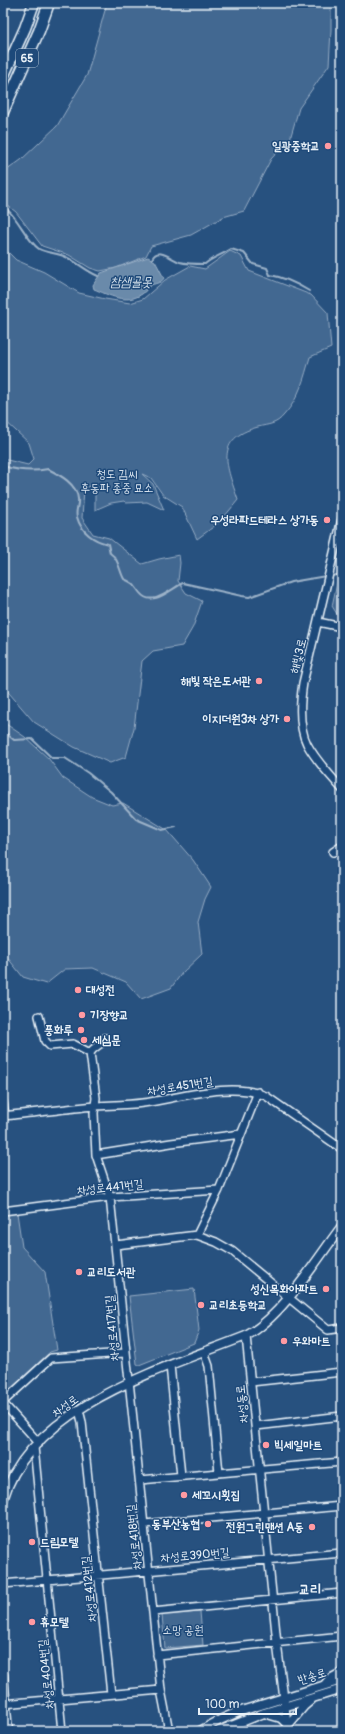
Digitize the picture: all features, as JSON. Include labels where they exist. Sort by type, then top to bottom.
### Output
[{"type":"highway","name":"65","points":[[3,77],[25,28],[34,3]]},
{"type":"highway","name":"65","points":[[3,112],[39,31],[49,3]]},
{"type":"main road","name":"차성로","points":[[3,1500],[12,1476],[23,1460],[36,1445],[63,1421],[79,1410],[128,1382],[246,1336],[267,1322],[288,1298],[342,1226]]},
{"type":"main road","points":[[3,1674],[4,1704],[8,1731]]},
{"type":"main road","name":"반송로","points":[[219,1731],[233,1728],[284,1702],[324,1685],[342,1680]]},
{"type":"main road","name":"반송로","points":[[200,1731],[222,1718],[284,1702],[315,1697],[342,1689]]},
{"type":"main road","points":[[264,1713],[282,1718],[288,1728],[304,1706],[315,1697]]},
{"type":"street","name":"해빛3로","points":[[342,519],[299,704],[307,743],[315,756],[342,789]]},
{"type":"street","points":[[318,622],[342,627]]},
{"type":"street","points":[[333,852],[342,846]]},
{"type":"street","points":[[39,1016],[45,1041],[50,1046],[73,1044],[90,1053],[93,1048],[100,1045],[105,1038]]},
{"type":"street","name":"차성로417번길","points":[[90,1053],[96,1098],[96,1155],[110,1197],[116,1245],[128,1382]]},
{"type":"street","name":"차성로451번길","points":[[3,1102],[4,1116],[95,1106],[141,1103],[239,1089],[258,1092],[266,1096],[314,1128],[342,1149]]},
{"type":"street","points":[[196,1235],[219,1190],[258,1092]]},
{"type":"street","points":[[96,1155],[241,1134]]},
{"type":"street","name":"차성로441번길","points":[[3,1211],[110,1197],[219,1190]]},
{"type":"street","points":[[116,1245],[196,1235],[216,1242],[232,1251],[328,1330],[342,1328]]},
{"type":"street","name":"차성동로","points":[[246,1336],[277,1643],[288,1728]]},
{"type":"street","points":[[204,1352],[209,1366],[219,1473]]},
{"type":"street","points":[[36,1445],[3,1402],[51,1358],[125,1353]]},
{"type":"street","points":[[170,1365],[181,1476]]},
{"type":"street","points":[[250,1382],[342,1372]]},
{"type":"street","name":"차성로418번길","points":[[128,1382],[140,1480],[161,1690],[169,1731]]},
{"type":"street","name":"차성로412번길","points":[[79,1410],[82,1422],[111,1694]]},
{"type":"street","points":[[256,1426],[342,1416]]},
{"type":"street","name":"차성로404번길","points":[[36,1445],[47,1580],[62,1731]]},
{"type":"street","points":[[140,1480],[342,1462]]},
{"type":"street","points":[[144,1524],[342,1506]]},
{"type":"street","points":[[269,1560],[342,1553]]},
{"type":"street","name":"차성로390번길","points":[[3,1584],[269,1560]]},
{"type":"street","points":[[153,1612],[342,1593]]},
{"type":"street","points":[[157,1654],[342,1636]]},
{"type":"street","points":[[324,1685],[329,1679],[342,1672]]},
{"type":"street","points":[[4,1704],[161,1690]]},
{"type":"green space","points":[[107,3],[331,3],[331,30],[329,65],[299,108],[290,139],[271,159],[244,211],[223,217],[191,235],[151,246],[146,256],[116,268],[100,271],[90,268],[69,255],[42,246],[16,212],[3,202],[3,173],[21,160],[57,126],[87,75]]},
{"type":"green space","name":"청도 김씨 후동파 종중 묘소","points":[[3,247],[16,260],[44,272],[79,293],[130,303],[143,299],[165,280],[190,266],[205,269],[230,251],[241,256],[249,271],[311,295],[328,313],[331,348],[310,357],[294,402],[278,421],[244,432],[234,439],[229,447],[227,456],[230,476],[238,500],[220,522],[197,539],[182,507],[163,495],[151,478],[142,474],[153,484],[164,510],[147,502],[126,503],[124,501],[111,503],[95,510],[95,486],[89,486],[84,489],[82,518],[93,534],[109,538],[142,564],[179,555],[180,563],[178,581],[186,593],[202,601],[193,627],[182,646],[153,651],[142,661],[134,728],[126,757],[110,763],[74,747],[34,722],[3,686],[3,459],[28,465],[34,459],[29,443],[3,419]]},
{"type":"green space","points":[[342,578],[342,615],[337,614],[332,606],[338,579]]},
{"type":"green space","points":[[3,722],[25,737],[49,759],[63,778],[92,797],[112,805],[123,803],[167,830],[193,860],[211,887],[205,899],[198,922],[202,954],[182,973],[171,988],[141,999],[126,982],[93,968],[65,969],[46,984],[23,977],[7,957],[3,947]]},
{"type":"green space","points":[[17,1213],[22,1247],[45,1272],[57,1350],[50,1352],[3,1396],[3,1215]]},
{"type":"green space","points":[[194,1289],[199,1330],[194,1343],[139,1365],[137,1364],[129,1296]]},
{"type":"green space","name":"소망 공원","points":[[200,1612],[203,1645],[165,1648],[162,1615]]},
{"type":"water","name":"참샘골못","points":[[148,257],[155,261],[164,278],[160,282],[151,285],[142,294],[130,299],[124,299],[94,289],[93,285],[101,273]]},
{"type":"waterway","points":[[3,206],[9,211],[30,240],[39,249],[66,257],[98,276]]},
{"type":"waterway","points":[[152,259],[155,255],[161,253],[180,262],[189,264],[205,264],[231,249],[244,253],[253,264],[267,268],[270,275],[290,281],[309,291]]},
{"type":"waterway","points":[[3,466],[26,470],[48,469],[58,474],[71,484],[77,494],[77,515],[82,527],[93,538],[108,544],[110,553],[117,561],[124,579],[132,583],[140,593],[150,599],[162,596],[183,583],[249,597],[291,582],[326,576]]},
{"type":"waterway","points":[[331,576],[342,574]]},
{"type":"waterway","points":[[3,731],[14,740],[32,739],[52,758],[65,758],[88,773],[111,792],[136,819],[162,830],[176,827]]},
{"type":"place","name":"일광중학교","points":[[328,146]]},
{"type":"place","name":"우성라파드테라스 상가동","points":[[327,520]]},
{"type":"place","name":"해빛 작은도서관","points":[[259,681]]},
{"type":"place","name":"이지더원3차 상가","points":[[287,719]]},
{"type":"place","name":"대성전","points":[[78,990]]},
{"type":"place","name":"기장향교","points":[[82,1015]]},
{"type":"place","name":"풍화루","points":[[81,1030]]},
{"type":"place","name":"세심문","points":[[84,1040]]},
{"type":"place","name":"교리도서관","points":[[79,1272]]},
{"type":"place","name":"성신목화아파트","points":[[326,1289]]},
{"type":"place","name":"교리초등학교","points":[[201,1305]]},
{"type":"place","name":"우와마트","points":[[284,1341]]},
{"type":"place","name":"빅세일마트","points":[[266,1445]]},
{"type":"place","name":"세꼬시횟집","points":[[184,1495]]},
{"type":"place","name":"동부산농협","points":[[208,1524]]},
{"type":"place","name":"전원그린맨션 A동","points":[[312,1527]]},
{"type":"place","name":"드림모텔","points":[[32,1542]]},
{"type":"place","name":"휴모텔","points":[[32,1622]]},
{"type":"district","name":"교리","points":[[310,1589]]}]
